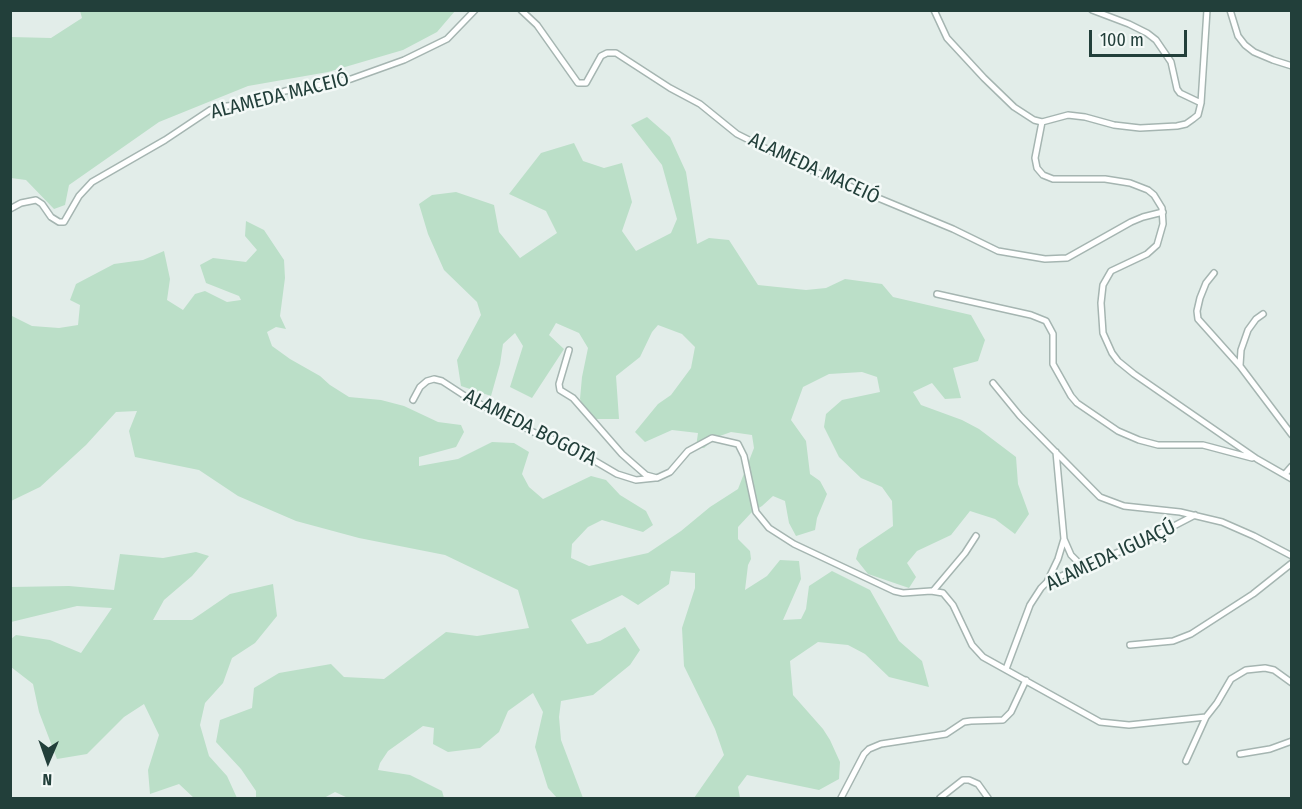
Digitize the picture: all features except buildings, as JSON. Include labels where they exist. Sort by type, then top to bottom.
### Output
[{"type":"street","name":"ALAMEDA MACEIÓ","points":[[10,209],[21,203],[36,200],[42,204],[51,217],[58,222],[64,222],[79,196],[92,182],[165,141],[210,110],[252,103],[285,90],[351,79],[404,60],[451,36],[475,10]]},
{"type":"street","name":"ALAMEDA MACEIÓ","points":[[521,10],[537,25],[578,83],[586,83],[601,56],[607,53],[616,54],[700,105],[737,134],[801,166],[953,229],[998,251],[1045,259],[1067,258],[1131,222],[1163,213]]},
{"type":"street","points":[[934,10],[947,38],[971,65],[1014,107],[1034,120],[1041,122],[1068,115],[1131,127],[1177,126],[1186,124],[1197,115],[1201,103],[1207,10]]},
{"type":"street","points":[[1092,10],[1130,24],[1156,40],[1171,62],[1177,89],[1180,93],[1201,103]]},
{"type":"street","points":[[1230,10],[1238,36],[1245,45],[1254,52],[1292,66]]},
{"type":"street","points":[[1041,122],[1035,158],[1037,168],[1043,175],[1053,179],[1105,179],[1130,183],[1148,190],[1161,204],[1163,224],[1157,245],[1147,254],[1111,271],[1103,285],[1101,292],[1103,333],[1112,352],[1126,367],[1257,459],[1292,479]]},
{"type":"street","points":[[1214,273],[1203,290],[1197,316],[1240,366],[1292,435]]},
{"type":"street","points":[[937,294],[1046,321],[1053,333],[1053,364],[1071,396],[1108,426],[1126,435],[1158,445],[1203,445],[1257,459]]},
{"type":"street","points":[[1240,366],[1241,350],[1248,330],[1263,314]]},
{"type":"street","points":[[569,350],[559,384],[560,390],[573,398],[622,454],[646,475],[657,478],[670,472],[688,451],[710,439],[738,444],[744,456],[756,512],[769,528],[794,544],[894,591],[943,593],[966,636],[978,651],[1006,669],[1100,722],[1129,725],[1153,724],[1206,717]]},
{"type":"street","name":"ALAMEDA BOGOTA","points":[[413,400],[420,387],[427,381],[442,381],[465,396],[533,432],[566,444],[617,474],[636,480],[657,478]]},
{"type":"street","points":[[993,383],[1020,416],[1091,490],[1107,501],[1124,506],[1195,515],[1240,530],[1292,556]]},
{"type":"street","points":[[1056,452],[1064,539],[1071,555],[1083,567]]},
{"type":"street","points":[[1285,474],[1292,466]]},
{"type":"street","name":"ALAMEDA IGUAÇÚ","points":[[1006,669],[1030,605],[1047,582],[1145,541],[1195,515]]},
{"type":"street","points":[[933,591],[965,553],[976,536]]},
{"type":"street","points":[[1047,582],[1064,539]]},
{"type":"street","points":[[1130,645],[1173,641],[1191,634],[1253,594],[1292,563]]},
{"type":"street","points":[[1186,761],[1206,717],[1231,679],[1246,670],[1265,668],[1274,670],[1292,683]]},
{"type":"street","points":[[841,798],[864,754],[869,749],[881,744],[946,734],[971,721],[1003,720],[1011,712],[1026,680]]},
{"type":"street","points":[[1240,754],[1270,749],[1292,741]]},
{"type":"street","points":[[940,798],[963,780],[969,780],[978,784],[988,798]]},
{"type":"green space","points":[[80,10],[455,11],[437,32],[403,50],[328,72],[248,86],[159,122],[69,185],[65,205],[54,209],[26,180],[11,178],[11,37],[51,38],[82,18]]},
{"type":"green space","points":[[647,117],[670,137],[686,172],[697,244],[709,238],[729,240],[758,285],[806,290],[826,288],[845,279],[882,284],[893,297],[971,315],[985,340],[978,361],[953,368],[961,398],[945,399],[932,383],[913,392],[921,405],[962,420],[979,429],[1016,457],[1018,484],[1029,514],[1015,534],[995,519],[970,511],[951,535],[917,551],[907,563],[916,577],[909,588],[868,574],[856,559],[859,549],[893,526],[892,501],[882,487],[861,478],[839,457],[824,427],[826,414],[842,400],[880,392],[877,377],[862,372],[829,374],[803,387],[791,420],[806,441],[810,474],[820,481],[827,494],[817,518],[815,530],[796,536],[789,523],[785,501],[773,496],[751,513],[738,527],[738,539],[750,551],[751,559],[748,565],[745,590],[767,576],[780,560],[799,561],[801,579],[783,620],[801,619],[806,609],[809,586],[832,571],[870,590],[899,641],[922,661],[929,687],[889,677],[865,654],[848,645],[818,642],[790,661],[793,695],[830,740],[840,762],[839,779],[819,790],[747,775],[738,787],[740,798],[694,798],[724,755],[715,729],[684,666],[682,628],[695,588],[695,573],[671,571],[669,584],[638,605],[622,595],[571,620],[587,644],[600,641],[625,627],[640,650],[630,665],[593,695],[561,701],[559,717],[561,740],[583,798],[557,798],[548,788],[535,747],[543,712],[533,693],[508,711],[499,732],[480,748],[448,752],[433,744],[434,728],[423,726],[388,751],[378,770],[410,775],[442,791],[444,798],[348,798],[335,792],[324,798],[256,798],[256,791],[241,769],[216,742],[220,720],[252,708],[254,688],[279,673],[331,664],[344,677],[384,679],[446,632],[477,636],[529,628],[518,590],[445,555],[359,538],[296,521],[238,496],[199,470],[135,457],[129,431],[137,411],[116,412],[86,445],[40,487],[11,501],[10,315],[32,326],[59,328],[78,325],[80,305],[70,300],[76,284],[114,264],[143,260],[164,251],[170,279],[167,300],[183,310],[195,294],[205,291],[227,302],[241,300],[239,296],[206,283],[200,265],[213,258],[246,262],[257,250],[245,236],[246,221],[264,230],[284,260],[285,278],[280,316],[286,329],[276,327],[267,332],[272,346],[349,397],[381,400],[404,406],[438,422],[461,425],[464,432],[456,447],[419,457],[419,466],[458,459],[492,442],[514,443],[529,452],[522,474],[529,487],[543,499],[591,476],[606,480],[620,495],[646,511],[653,525],[643,532],[602,520],[588,527],[572,544],[571,558],[589,566],[648,553],[738,489],[754,448],[752,435],[731,432],[717,437],[704,448],[696,447],[698,433],[672,430],[645,442],[635,432],[658,404],[671,395],[691,368],[695,347],[682,334],[658,325],[640,357],[616,376],[619,419],[589,419],[580,399],[588,348],[579,333],[556,323],[549,335],[564,349],[532,398],[510,387],[523,346],[515,333],[503,344],[491,396],[461,386],[457,360],[481,315],[477,302],[444,270],[428,234],[419,204],[432,195],[456,192],[494,205],[499,232],[520,258],[557,233],[546,211],[509,194],[541,153],[574,143],[583,161],[604,168],[622,163],[632,202],[622,231],[636,251],[671,233],[677,219],[662,165],[631,125]]},
{"type":"green space","points":[[196,552],[209,556],[192,576],[164,600],[153,620],[192,620],[230,594],[273,584],[277,616],[255,643],[232,658],[223,683],[205,703],[200,725],[209,756],[227,776],[237,798],[194,798],[179,784],[150,794],[148,770],[159,735],[144,704],[124,717],[87,754],[57,759],[39,712],[33,684],[11,667],[11,639],[16,635],[50,640],[81,653],[112,608],[77,606],[11,622],[11,587],[69,586],[114,590],[120,554],[163,558]]}]
